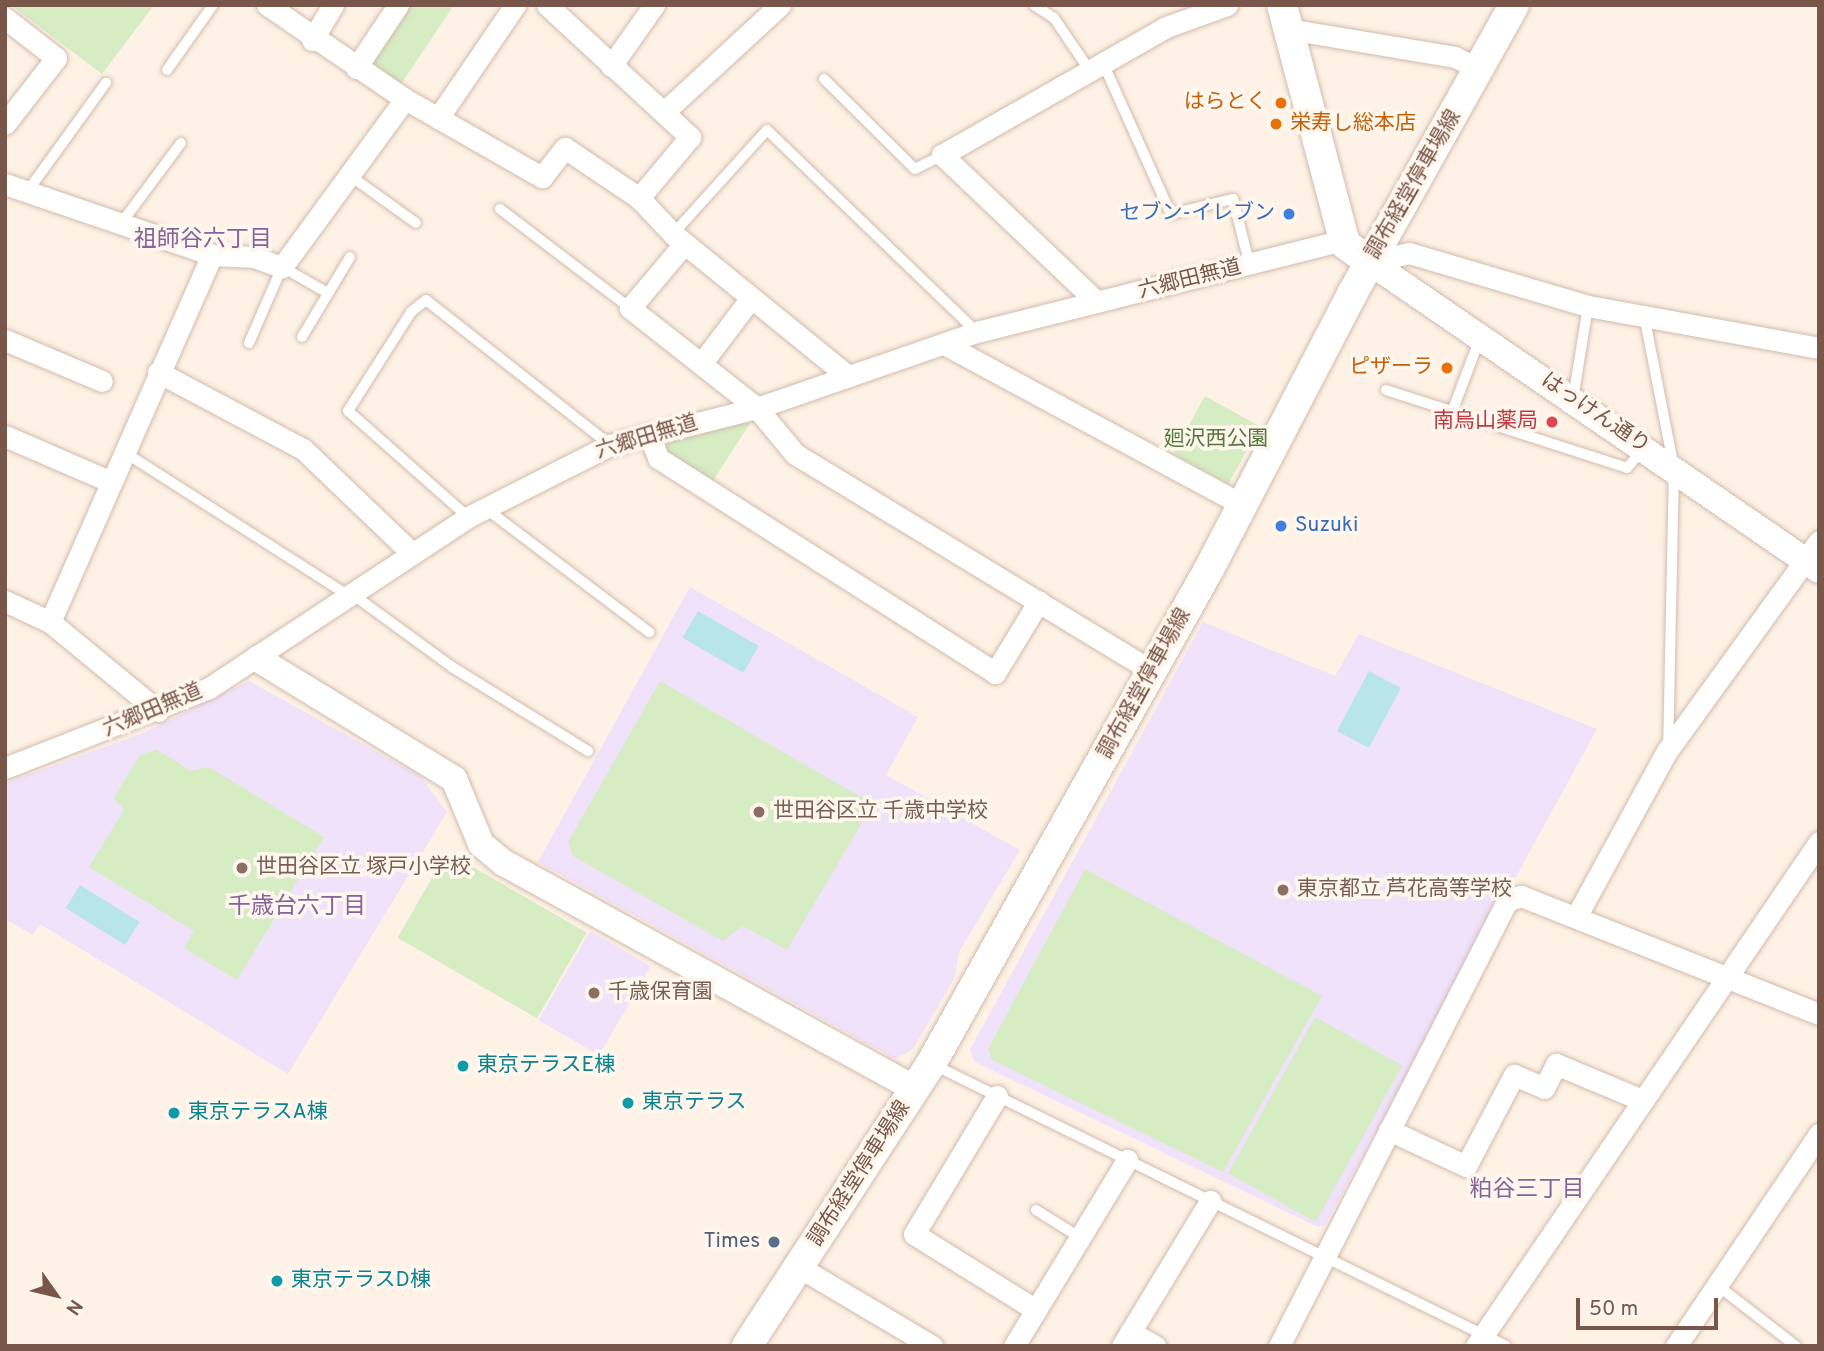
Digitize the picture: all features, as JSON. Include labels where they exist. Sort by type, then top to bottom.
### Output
[{"type":"main road","name":"調布経堂停車場線","points":[[747,1346],[931,1064],[1244,505],[1370,262],[1480,70],[1514,5]]},
{"type":"main road","points":[[1285,17],[1344,240],[1370,262]]},
{"type":"street","points":[[267,5],[312,40],[405,99],[542,177],[565,148],[639,198],[678,239],[845,374]]},
{"type":"street","points":[[312,40],[333,5]]},
{"type":"street","points":[[356,68],[398,5]]},
{"type":"street","points":[[438,118],[514,5]]},
{"type":"street","points":[[547,5],[690,137],[639,198]]},
{"type":"street","points":[[611,66],[654,5]]},
{"type":"street","points":[[664,112],[779,5]]},
{"type":"street","points":[[1097,302],[942,155],[1166,27],[1227,5]]},
{"type":"street","points":[[1285,17],[1455,57],[1480,70]]},
{"type":"street","points":[[5,18],[56,58],[5,124]]},
{"type":"street","points":[[5,184],[119,227],[212,256],[254,257],[282,267],[405,99]]},
{"type":"street","points":[[678,239],[630,309],[757,408],[795,454],[1152,671]]},
{"type":"street","name":"六郷田無道","points":[[5,768],[158,711],[258,659],[350,594],[476,512],[610,445],[757,408],[845,374],[977,332],[1250,266],[1344,240]]},
{"type":"street","points":[[1370,262],[1409,253],[1588,306],[1646,320],[1819,348]]},
{"type":"street","points":[[50,622],[122,450],[212,256]]},
{"type":"street","name":"はっけん通り","points":[[1370,262],[1674,468],[1814,557]]},
{"type":"street","points":[[701,364],[751,298]]},
{"type":"street","points":[[5,340],[102,381]]},
{"type":"street","points":[[944,344],[1244,505]]},
{"type":"street","points":[[158,372],[303,449],[412,553]]},
{"type":"street","points":[[649,434],[658,458],[995,673],[1039,601]]},
{"type":"street","points":[[5,436],[109,481]]},
{"type":"street","points":[[1576,917],[1667,751],[1814,557]]},
{"type":"street","points":[[5,601],[50,622],[158,711]]},
{"type":"street","points":[[258,659],[454,779],[481,844],[504,863],[915,1089]]},
{"type":"street","points":[[1480,1340],[1819,842]]},
{"type":"street","points":[[1279,1346],[1507,901],[1521,896],[1819,1014]]},
{"type":"street","points":[[1389,1130],[1466,1166],[1514,1076],[1544,1088],[1556,1064],[1642,1100]]},
{"type":"street","points":[[997,1096],[915,1234],[1036,1310]]},
{"type":"street","points":[[1675,1346],[1819,1134]]},
{"type":"street","points":[[1014,1346],[1127,1160]]},
{"type":"street","points":[[1155,1346],[1126,1339],[1210,1201]]},
{"type":"street","points":[[799,1267],[932,1346]]},
{"type":"lane","points":[[167,70],[213,5]]},
{"type":"lane","points":[[1034,5],[1054,18],[1097,67],[1171,214],[1233,199],[1250,266]]},
{"type":"lane","points":[[824,79],[915,169],[942,155]]},
{"type":"lane","points":[[27,192],[106,83]]},
{"type":"lane","points":[[678,239],[767,130],[977,332]]},
{"type":"lane","points":[[119,227],[181,143]]},
{"type":"lane","points":[[349,175],[416,223]]},
{"type":"lane","points":[[500,209],[630,309]]},
{"type":"lane","points":[[302,337],[326,292],[350,257]]},
{"type":"lane","points":[[249,343],[282,267],[326,292]]},
{"type":"lane","points":[[610,445],[426,300],[411,312],[348,411],[476,512],[649,632]]},
{"type":"lane","points":[[1573,399],[1588,306]]},
{"type":"lane","points":[[1646,320],[1674,468],[1667,751]]},
{"type":"lane","points":[[1452,412],[1482,336]]},
{"type":"lane","points":[[1386,390],[1627,468],[1645,447]]},
{"type":"lane","points":[[122,450],[350,594],[452,667],[588,751]]},
{"type":"lane","points":[[931,1064],[1324,1256],[1480,1340],[1507,1346]]},
{"type":"lane","points":[[1036,1210],[1079,1237]]},
{"type":"lane","points":[[1717,1285],[1796,1346]]},
{"type":"shaded area","name":"世田谷区立 千歳中学校","points":[[690,587],[918,717],[886,775],[1020,850],[959,952],[954,979],[913,1049],[895,1059],[538,862]]},
{"type":"shaded area","name":"東京都立 芦花高等学校","points":[[1203,622],[1335,676],[1359,634],[1597,729],[1325,1225],[1318,1227],[975,1062],[970,1050]]},
{"type":"shaded area","name":"世田谷区立 塚戸小学校","points":[[249,681],[420,776],[447,812],[288,1074],[40,924],[33,935],[5,919],[5,783],[143,733]]},
{"type":"shaded area","name":"千歳保育園","points":[[590,931],[651,966],[599,1055],[538,1020]]},
{"type":"green space","points":[[11,5],[154,5],[102,74]]},
{"type":"green space","points":[[408,5],[454,5],[399,87],[367,66]]},
{"type":"green space","name":"廻沢西公園","points":[[1205,396],[1260,427],[1228,484],[1173,454]]},
{"type":"green space","points":[[754,417],[711,484],[662,455],[658,439]]},
{"type":"green space","points":[[660,681],[873,804],[787,950],[743,926],[723,941],[573,856],[568,842]]},
{"type":"green space","points":[[156,749],[191,771],[209,767],[324,837],[237,980],[184,948],[194,931],[89,867],[124,810],[114,798],[139,756]]},
{"type":"green space","points":[[447,852],[586,932],[537,1018],[398,938]]},
{"type":"green space","points":[[1085,869],[1322,996],[1223,1172],[992,1060],[988,1049]]},
{"type":"green space","points":[[1315,1017],[1402,1065],[1316,1222],[1228,1174]]},
{"type":"water","points":[[698,611],[759,646],[743,673],[682,638]]},
{"type":"water","points":[[1369,671],[1401,688],[1369,748],[1337,731]]},
{"type":"water","points":[[80,885],[139,922],[125,945],[66,908]]},
{"type":"place","name":"はらとく","points":[[1281,103]]},
{"type":"place","name":"栄寿し総本店","points":[[1276,124]]},
{"type":"place","name":"セブン-イレブン","points":[[1289,214]]},
{"type":"place","name":"ピザーラ","points":[[1447,368]]},
{"type":"place","name":"南烏山薬局","points":[[1552,422]]},
{"type":"place","name":"Suzuki","points":[[1281,526]]},
{"type":"place","name":"世田谷区立 千歳中学校","points":[[759,812]]},
{"type":"place","name":"世田谷区立 塚戸小学校","points":[[242,868]]},
{"type":"place","name":"東京都立 芦花高等学校","points":[[1283,890]]},
{"type":"place","name":"千歳保育園","points":[[594,993]]},
{"type":"place","name":"東京テラスE棟","points":[[463,1066]]},
{"type":"place","name":"東京テラス","points":[[628,1103]]},
{"type":"place","name":"東京テラスA棟","points":[[174,1113]]},
{"type":"place","name":"Times","points":[[774,1242]]},
{"type":"place","name":"東京テラスD棟","points":[[277,1281]]},
{"type":"district","name":"祖師谷六丁目","points":[[203,241]]},
{"type":"district","name":"千歳台六丁目","points":[[297,908]]},
{"type":"district","name":"粕谷三丁目","points":[[1527,1191]]}]
